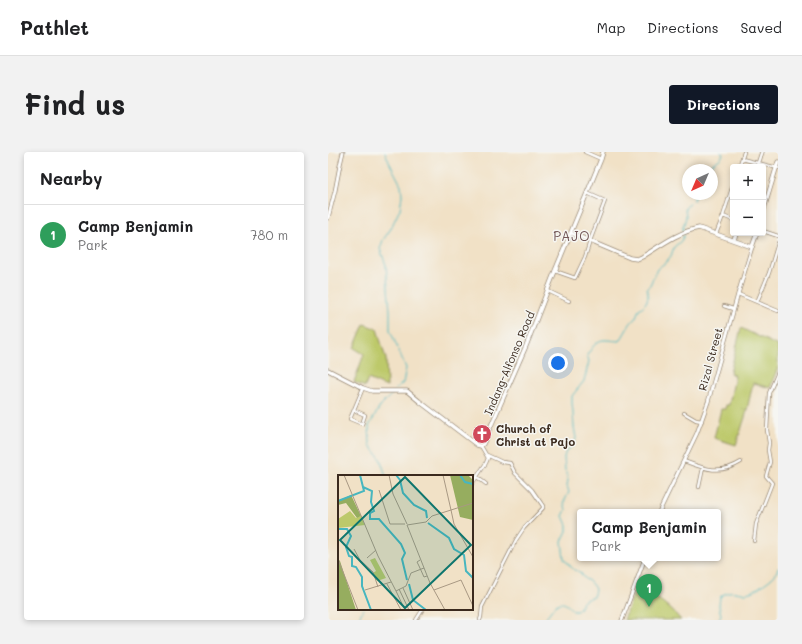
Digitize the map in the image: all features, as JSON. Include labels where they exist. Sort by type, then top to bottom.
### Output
[{"type":"main road","name":"Indang-Alfonso Road","points":[[481,446],[526,346],[603,152]]},
{"type":"main road","points":[[758,164],[762,152]]},
{"type":"main road","points":[[766,203],[778,162]]},
{"type":"main road","points":[[571,233],[630,258],[637,259],[678,235],[699,228],[752,247]]},
{"type":"main road","points":[[734,240],[735,236]]},
{"type":"main road","name":"Rizal Street","points":[[752,247],[756,236]]},
{"type":"main road","points":[[328,370],[372,391],[404,391],[411,394],[477,445],[481,446]]},
{"type":"street","points":[[328,218],[344,152]]},
{"type":"street","points":[[585,152],[601,159]]},
{"type":"street","points":[[740,164],[744,152]]},
{"type":"street","points":[[742,158],[756,164]]},
{"type":"street","points":[[766,166],[777,168]]},
{"type":"street","points":[[555,272],[575,278],[585,257],[605,201],[587,193]]},
{"type":"street","points":[[716,234],[730,194]]},
{"type":"street","points":[[723,216],[730,219]]},
{"type":"street","points":[[766,232],[778,236]]},
{"type":"street","points":[[757,302],[769,273],[778,243]]},
{"type":"street","name":"Rizal Street","points":[[661,509],[698,433],[752,247]]},
{"type":"street","points":[[548,292],[569,302]]},
{"type":"street","points":[[738,294],[778,311]]},
{"type":"street","points":[[724,306],[733,309]]},
{"type":"street","points":[[754,541],[756,524],[772,483],[766,476],[770,462],[767,430],[768,406],[770,390],[778,372]]},
{"type":"street","points":[[354,410],[365,415],[362,424],[350,419],[363,388]]},
{"type":"street","points":[[684,413],[696,420],[702,421]]},
{"type":"street","points":[[480,620],[482,607],[516,540],[524,528],[543,508],[532,490],[515,474],[510,463],[502,462],[487,455],[481,446]]},
{"type":"street","points":[[473,483],[486,463],[488,458],[487,455]]},
{"type":"street","points":[[684,461],[703,468],[719,470],[734,467],[741,462]]},
{"type":"street","points":[[699,487],[703,468]]},
{"type":"street","points":[[477,477],[486,484]]},
{"type":"street","points":[[622,620],[644,561]]},
{"type":"street","points":[[416,620],[422,610]]},
{"type":"green space","points":[[364,324],[377,329],[386,359],[387,387],[368,379],[365,387],[354,382],[364,354],[354,348]]},
{"type":"green space","points":[[741,328],[778,346],[778,367],[770,388],[753,383],[747,410],[742,409],[747,411],[736,445],[714,438],[721,409],[725,409],[726,405],[729,405],[735,376],[730,373]]},
{"type":"green space","points":[[636,588],[660,601],[681,620],[624,620]]},
{"type":"waterway","points":[[385,152],[401,185],[402,195],[400,209],[390,230],[383,240],[380,249],[386,265],[390,330],[406,368],[403,383],[396,389]]},
{"type":"waterway","points":[[712,164],[721,158],[723,154],[721,152]]},
{"type":"waterway","points":[[683,232],[686,217],[685,208],[693,200]]},
{"type":"waterway","points":[[545,620],[553,608],[561,603],[573,611],[577,611],[584,601],[593,597],[595,590],[589,581],[585,579],[580,572],[573,569],[564,559],[562,541],[567,531],[567,525],[563,516],[566,510],[564,502],[569,492],[564,457],[566,451],[574,445],[576,438],[572,396],[584,381],[589,361],[587,355],[601,340],[620,341],[636,317],[639,309],[646,303],[648,294],[647,288],[650,285],[657,269],[671,256],[674,247],[681,241],[684,235]]},
{"type":"waterway","points":[[386,475],[380,458],[370,445],[369,426],[381,405],[394,392]]},
{"type":"waterway","points":[[718,620],[721,615],[719,606],[720,597],[728,592],[746,593],[752,591],[772,578],[778,568]]},
{"type":"waterway","points":[[358,620],[363,610]]},
{"type":"place","name":"Church of Christ at Pajo","points":[[482,434]]},
{"type":"place","name":"Camp Benjamin","points":[[649,607]]},
{"type":"district","name":"PAJO","points":[[572,235]]}]
